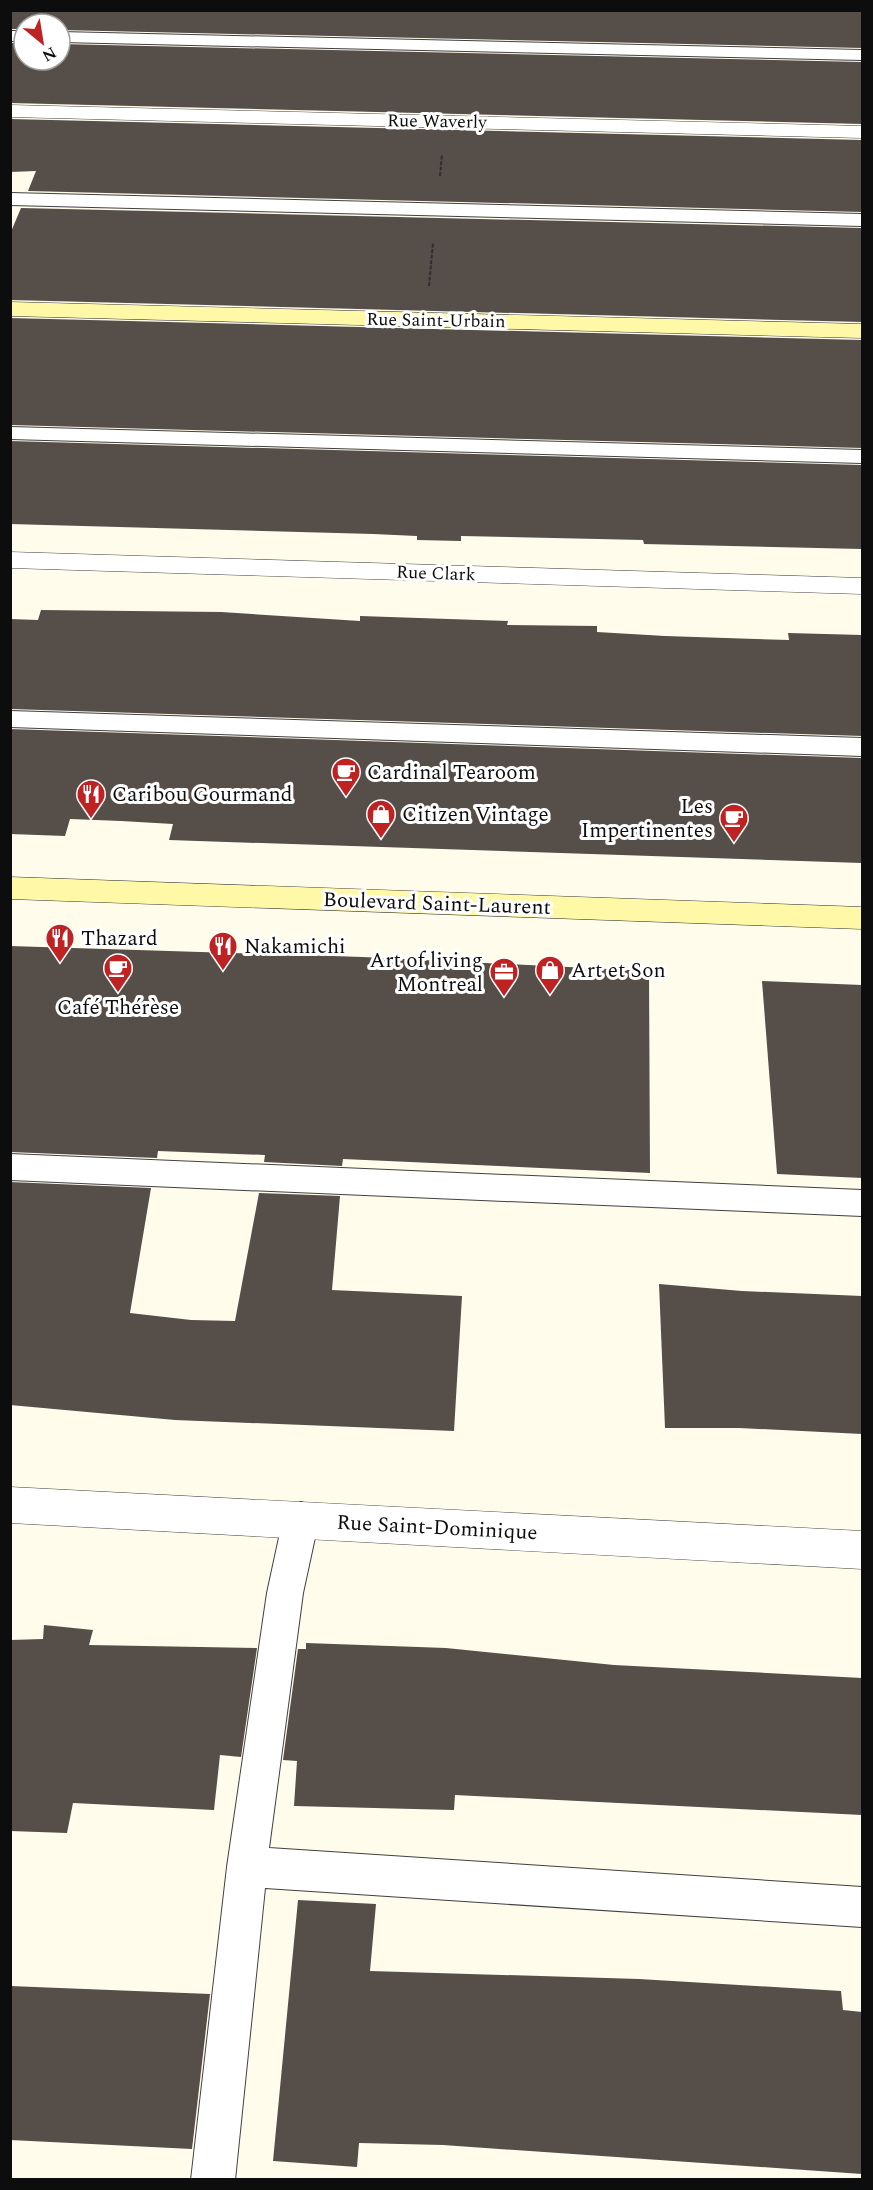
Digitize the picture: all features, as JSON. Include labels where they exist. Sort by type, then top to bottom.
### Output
[{"type":"main road","name":"Rue Saint-Urbain","points":[[10,309],[862,331]]},
{"type":"main road","name":"Boulevard Saint-Laurent","points":[[10,888],[862,918]]},
{"type":"street","name":"Rue Waverly","points":[[10,111],[862,132]]},
{"type":"street","name":"Rue Clark","points":[[10,560],[862,586]]},
{"type":"street","name":"Rue Saint-Dominique","points":[[10,1505],[862,1550]]},
{"type":"lane","points":[[72,37],[862,55]]},
{"type":"lane","points":[[10,199],[862,219]]},
{"type":"lane","points":[[10,433],[862,457]]},
{"type":"lane","points":[[10,719],[862,747]]},
{"type":"lane","points":[[10,1167],[862,1203]]},
{"type":"lane","points":[[213,2180],[247,1867],[285,1593],[301,1519]]},
{"type":"lane","points":[[247,1867],[862,1907]]},
{"type":"building","points":[[10,10],[862,10],[862,48],[72,30],[72,12],[12,12],[12,29],[10,29]]},
{"type":"building","points":[[10,43],[12,43],[12,72],[72,72],[72,44],[862,62],[862,124],[10,103]]},
{"type":"building","points":[[10,119],[862,140],[862,212],[28,191],[36,171],[10,172]]},
{"type":"building","points":[[21,208],[862,228],[862,322],[10,300],[10,234]]},
{"type":"building","points":[[10,318],[862,340],[862,448],[10,425]]},
{"type":"building","points":[[10,441],[862,465],[862,549],[644,544],[643,540],[461,536],[461,541],[417,540],[417,536],[373,534],[10,524]]},
{"type":"building","points":[[41,610],[221,612],[360,621],[360,616],[508,621],[507,625],[597,626],[597,632],[789,640],[788,633],[862,635],[862,736],[10,709],[10,619],[38,620]]},
{"type":"building","points":[[10,729],[862,758],[862,863],[169,840],[173,824],[70,819],[65,836],[10,834]]},
{"type":"building","points":[[10,946],[363,957],[649,971],[650,1173],[343,1159],[342,1166],[264,1162],[265,1155],[158,1151],[157,1158],[10,1152]]},
{"type":"building","points":[[762,981],[862,985],[862,1178],[777,1174]]},
{"type":"building","points":[[10,1182],[151,1188],[130,1313],[191,1320],[235,1321],[259,1193],[340,1196],[332,1290],[462,1296],[454,1431],[175,1420],[10,1405]]},
{"type":"building","points":[[659,1284],[742,1291],[862,1296],[862,1434],[739,1428],[665,1428]]},
{"type":"building","points":[[44,1625],[93,1630],[89,1645],[257,1648],[241,1757],[220,1755],[214,1810],[73,1803],[67,1833],[10,1831],[10,1640],[43,1639]]},
{"type":"building","points":[[306,1643],[446,1648],[614,1665],[862,1678],[862,1815],[455,1795],[454,1810],[294,1806],[297,1761],[283,1760],[298,1649],[306,1649]]},
{"type":"building","points":[[298,1900],[376,1904],[370,1971],[639,1979],[841,1991],[843,2010],[862,2012],[862,2174],[443,2145],[359,2143],[357,2167],[273,2161]]},
{"type":"building","points":[[10,1986],[210,1994],[192,2149],[10,2140]]},
{"type":"place","name":"Cardinal Tearoom","points":[[346,798]]},
{"type":"place","name":"Caribou Gourmand","points":[[91,820]]},
{"type":"place","name":"Citizen Vintage","points":[[381,840]]},
{"type":"place","name":"Les Impertinentes","points":[[734,844]]},
{"type":"place","name":"Thazard","points":[[60,964]]},
{"type":"place","name":"Nakamichi","points":[[223,972]]},
{"type":"place","name":"Café Thérèse","points":[[118,994]]},
{"type":"place","name":"Art et Son","points":[[550,996]]},
{"type":"place","name":"Art of living Montreal","points":[[504,998]]}]
